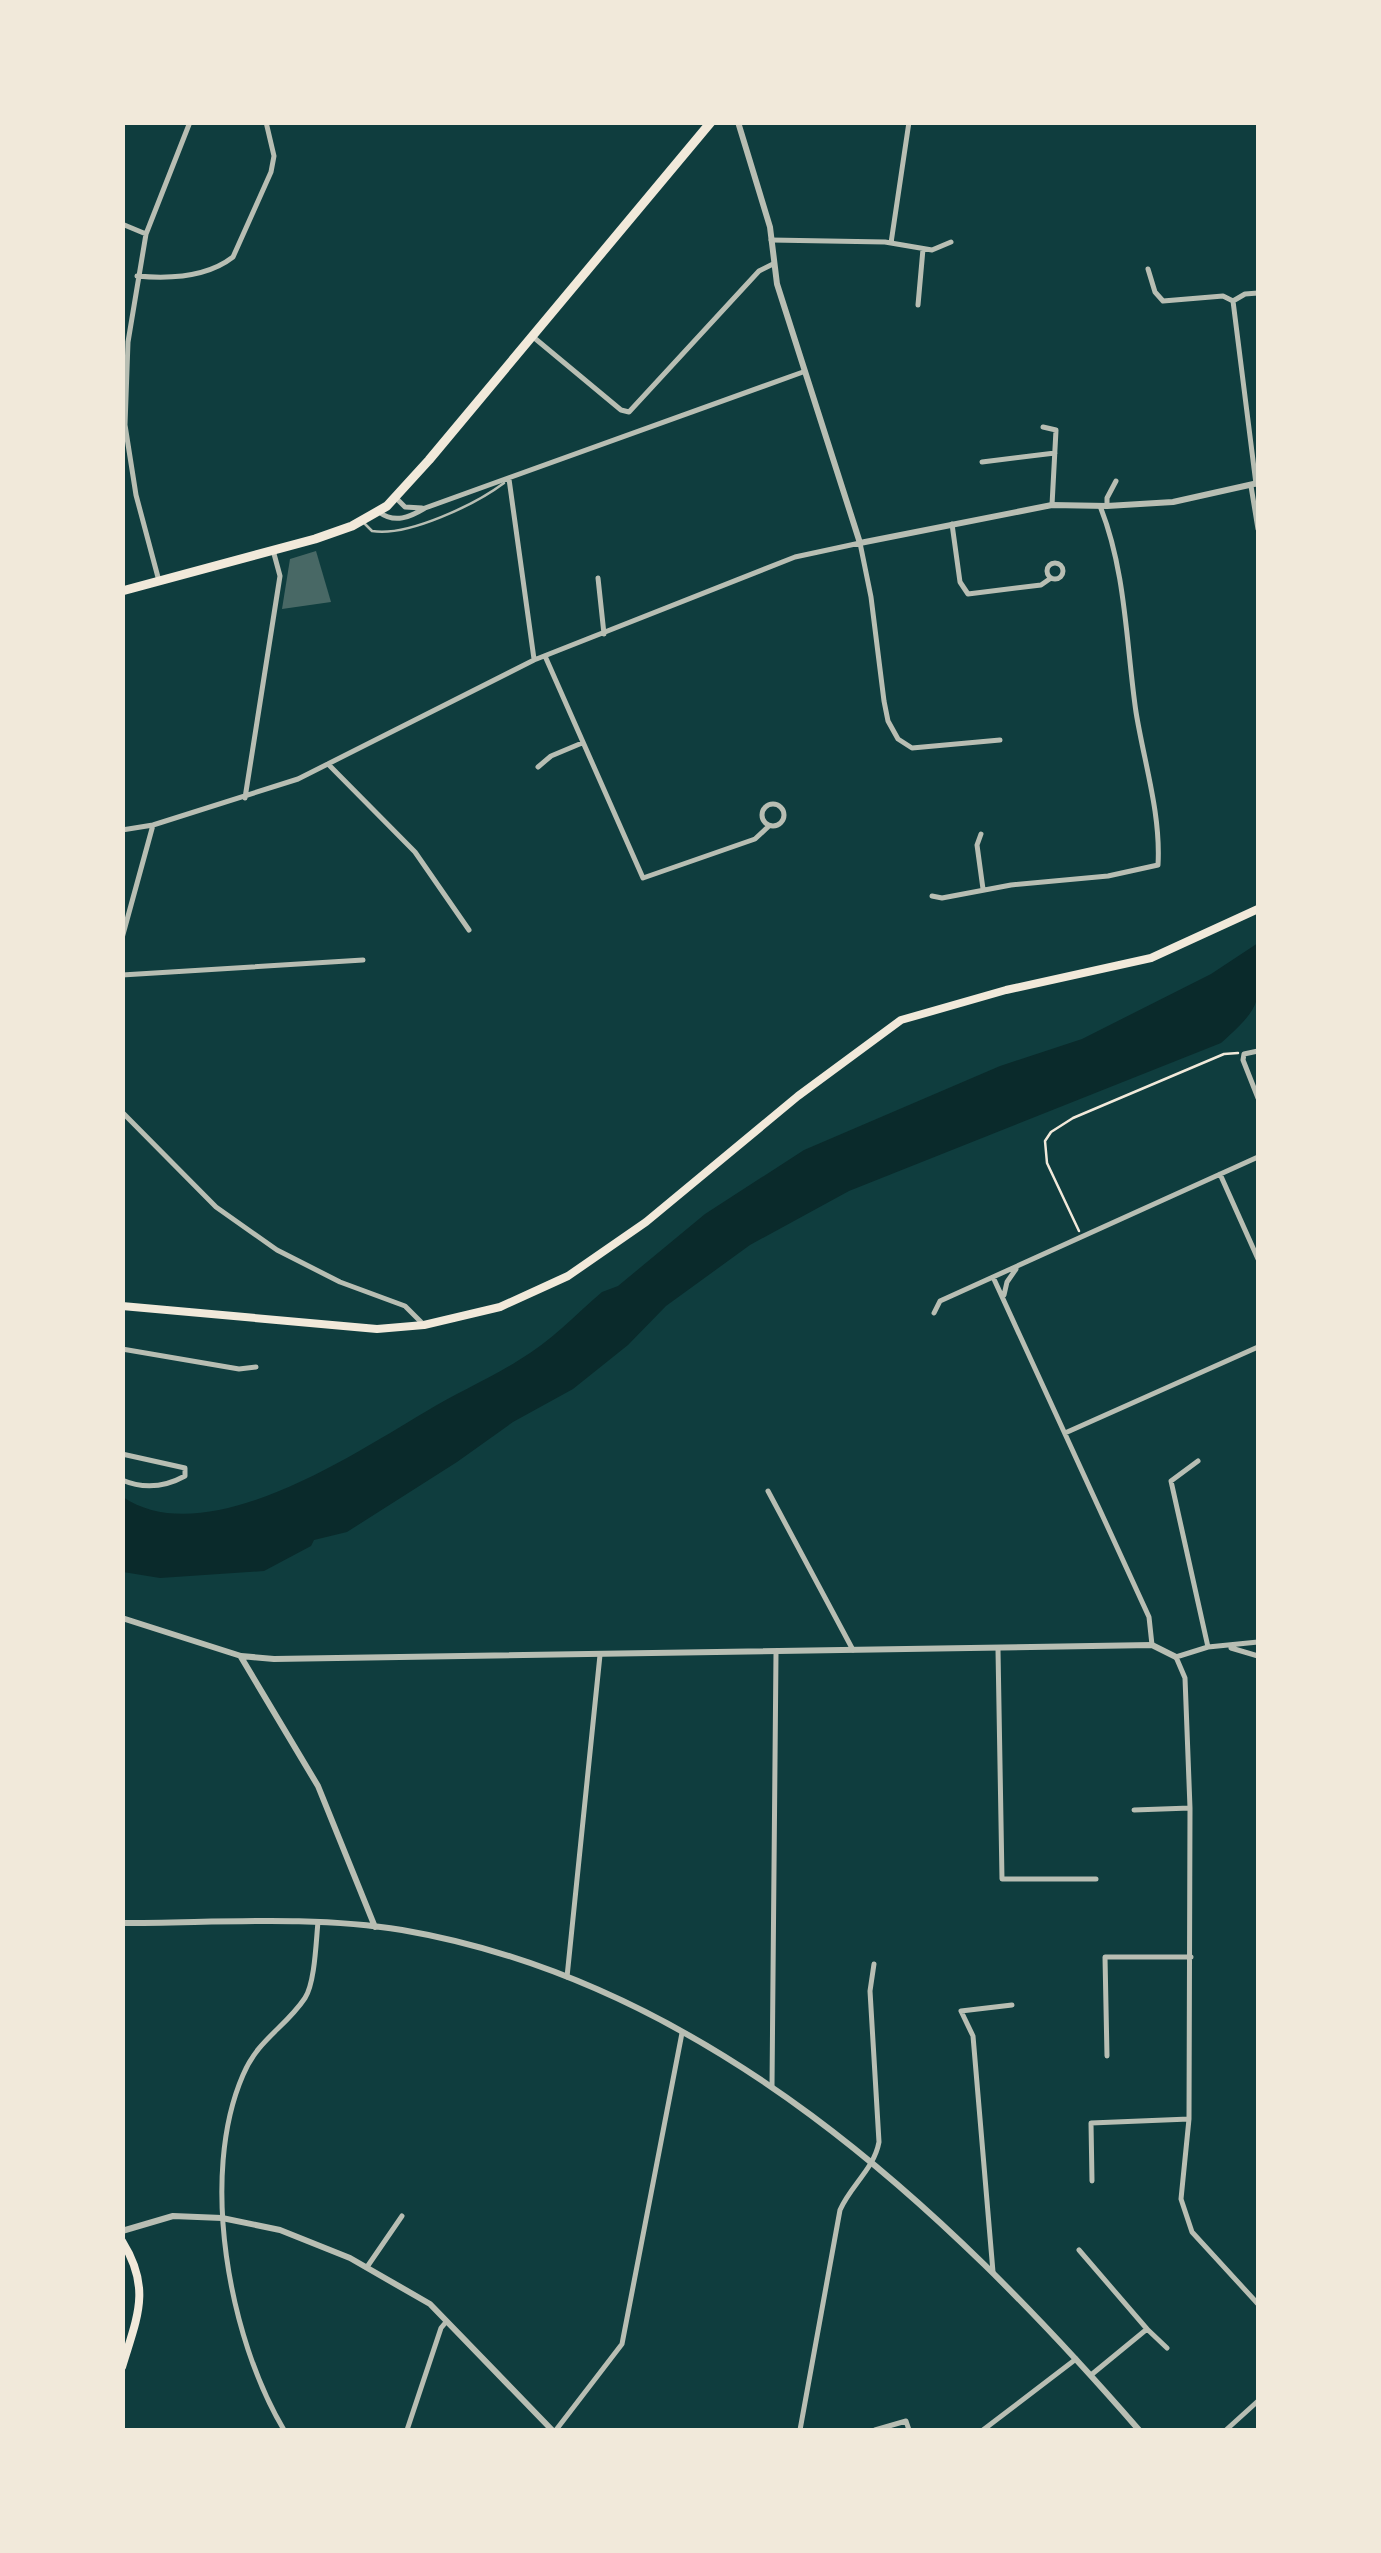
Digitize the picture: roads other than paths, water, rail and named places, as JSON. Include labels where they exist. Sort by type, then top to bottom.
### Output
[{"type":"main road","points":[[122,591],[340,531],[380,512],[711,122]]},
{"type":"main road","points":[[122,1306],[376,1329],[424,1325],[500,1307],[568,1276],[646,1222],[798,1096],[900,1020],[1006,990],[1150,958],[1258,909]]},
{"type":"main road","points":[[122,2241],[136,2267],[141,2304],[122,2367]]},
{"type":"street","points":[[158,581],[134,483],[125,426],[128,342],[146,234],[190,122]]},
{"type":"street","points":[[137,276],[186,276],[222,265],[233,257],[271,172],[274,156],[266,122]]},
{"type":"street","points":[[738,122],[803,372],[860,543],[884,700],[898,739],[912,748],[1000,740]]},
{"type":"street","points":[[891,244],[909,122]]},
{"type":"street","points":[[122,224],[146,234]]},
{"type":"street","points":[[771,240],[891,244],[932,250],[951,242]]},
{"type":"street","points":[[918,305],[923,249]]},
{"type":"street","points":[[532,336],[621,410],[629,412],[756,274],[773,264]]},
{"type":"street","points":[[1148,269],[1155,292],[1164,300],[1223,296],[1233,301]]},
{"type":"street","points":[[1233,301],[1258,292]]},
{"type":"street","points":[[1233,301],[1258,528]]},
{"type":"street","points":[[380,512],[402,518],[803,372]]},
{"type":"street","points":[[1044,427],[1056,430],[1052,505]]},
{"type":"street","points":[[982,462],[1055,453]]},
{"type":"street","points":[[509,479],[534,660]]},
{"type":"street","points":[[932,896],[942,898],[983,889],[1108,876],[1158,865],[1156,816],[1136,712],[1121,588],[1104,506],[1116,481]]},
{"type":"street","points":[[122,830],[153,825],[298,780],[534,660],[795,557],[1052,505],[1184,500],[1255,484]]},
{"type":"street","points":[[395,497],[405,507],[425,508]]},
{"type":"street","points":[[952,524],[960,582],[968,594],[1041,585],[1051,578]]},
{"type":"street","points":[[245,798],[280,576],[273,550]]},
{"type":"street","points":[[598,578],[604,634]]},
{"type":"street","points":[[545,656],[644,878],[755,838],[769,826],[779,825],[784,813],[778,805],[766,807],[762,813],[769,826]]},
{"type":"street","points":[[538,767],[551,756],[582,743]]},
{"type":"street","points":[[328,764],[415,852],[469,930]]},
{"type":"street","points":[[122,938],[153,825]]},
{"type":"street","points":[[981,834],[977,846],[983,889]]},
{"type":"street","points":[[122,976],[363,960]]},
{"type":"street","points":[[1258,1051],[1244,1054],[1243,1065],[1258,1098]]},
{"type":"street","points":[[122,1112],[216,1207],[277,1250],[340,1282],[405,1306],[424,1325]]},
{"type":"street","points":[[934,1313],[940,1301],[1258,1156]]},
{"type":"street","points":[[1220,1174],[1258,1259]]},
{"type":"street","points":[[1004,1298],[1007,1282],[1020,1265]]},
{"type":"street","points":[[994,1277],[1149,1617],[1152,1645]]},
{"type":"street","points":[[1065,1433],[1258,1346]]},
{"type":"street","points":[[122,1349],[239,1369],[256,1368]]},
{"type":"street","points":[[122,1454],[184,1468],[184,1476],[172,1483],[135,1486],[122,1480]]},
{"type":"street","points":[[1198,1461],[1171,1481],[1208,1648]]},
{"type":"street","points":[[768,1491],[853,1650]]},
{"type":"street","points":[[122,1618],[241,1656],[274,1659],[1152,1645],[1176,1657],[1185,1678],[1190,1808],[1189,2119],[1181,2199],[1192,2232],[1258,2304]]},
{"type":"street","points":[[1176,1657],[1208,1648],[1258,1642]]},
{"type":"street","points":[[1228,1647],[1258,1656]]},
{"type":"street","points":[[998,1650],[1002,1879],[1096,1879]]},
{"type":"street","points":[[772,2086],[776,1652]]},
{"type":"street","points":[[567,1978],[600,1655]]},
{"type":"street","points":[[241,1656],[318,1786],[375,1926]]},
{"type":"street","points":[[1134,1810],[1190,1808]]},
{"type":"street","points":[[356,1925],[366,1904]]},
{"type":"street","points":[[284,2430],[258,2380],[246,2341],[222,2218],[226,2128],[243,2075],[261,2042],[284,2023],[308,1994],[318,1922]]},
{"type":"street","points":[[122,1923],[318,1922],[375,1926],[525,1961],[682,2030],[772,2086],[872,2165],[993,2272],[1139,2430]]},
{"type":"street","points":[[1107,2056],[1106,1957],[1191,1956]]},
{"type":"street","points":[[800,2430],[840,2210],[848,2193],[872,2165],[880,2142],[870,1991],[874,1964]]},
{"type":"street","points":[[993,2272],[973,2036],[961,2011],[1012,2005]]},
{"type":"street","points":[[122,2230],[173,2216],[222,2218],[324,2246],[415,2293],[554,2430],[622,2344],[682,2030]]},
{"type":"street","points":[[1092,2181],[1091,2123],[1189,2119]]},
{"type":"street","points":[[367,2267],[402,2216]]},
{"type":"street","points":[[1079,2250],[1167,2348]]},
{"type":"street","points":[[407,2430],[446,2322]]},
{"type":"street","points":[[1091,2375],[1147,2329]]},
{"type":"street","points":[[983,2430],[1076,2360]]},
{"type":"street","points":[[1226,2430],[1258,2401]]},
{"type":"street","points":[[875,2430],[906,2421],[908,2430]]},
{"type":"lane","points":[[363,521],[372,532],[392,532],[467,506],[509,479]]},
{"type":"water","points":[[1258,943],[1257,1000],[1246,1019],[1221,1043],[849,1191],[750,1245],[666,1306],[628,1345],[573,1389],[513,1422],[347,1532],[314,1540],[311,1546],[264,1571],[160,1578],[123,1572],[123,1497],[157,1511],[195,1513],[236,1506],[319,1473],[530,1353],[705,1214],[804,1150],[1000,1066],[1082,1039],[1211,974]]}]
